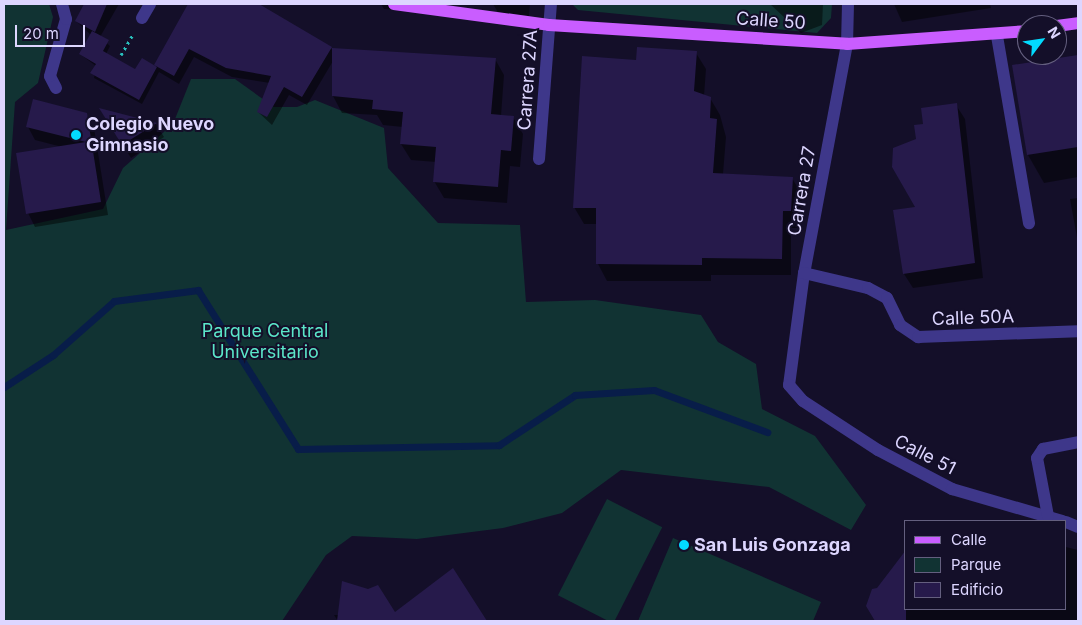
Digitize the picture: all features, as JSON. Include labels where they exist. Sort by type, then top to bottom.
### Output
[{"type":"main road","name":"Calle 50","points":[[394,4],[549,25],[847,44],[997,36],[1017,33]]},
{"type":"street","points":[[56,88],[50,76],[66,19],[62,4]]},
{"type":"street","points":[[142,18],[150,4]]},
{"type":"street","name":"Carrera 27A","points":[[540,159],[551,4]]},
{"type":"street","name":"Carrera 27","points":[[789,385],[804,273],[847,44],[848,4]]},
{"type":"street","points":[[997,36],[1029,224]]},
{"type":"street","name":"Calle 50A","points":[[804,273],[868,288],[887,298],[900,325],[918,337],[1078,331]]},
{"type":"street","name":"Calle 51","points":[[789,385],[803,401],[878,450],[952,489],[1059,520]]},
{"type":"street","points":[[1048,516],[1037,458],[1043,449],[1078,442]]},
{"type":"path","points":[[121,55],[142,18]]},
{"type":"green space","name":"Parque Central Universitario","points":[[4,4],[49,4],[53,17],[38,83],[15,102],[6,230],[103,209],[123,168],[173,124],[191,79],[235,79],[274,107],[297,107],[315,100],[384,128],[388,168],[438,223],[520,225],[526,302],[595,300],[701,315],[718,342],[756,364],[762,409],[815,436],[866,505],[851,530],[769,487],[621,470],[562,513],[503,528],[417,539],[352,536],[326,555],[282,621],[4,621]]},
{"type":"green space","points":[[572,4],[832,4],[831,18],[817,33],[578,10]]},
{"type":"green space","points":[[607,499],[662,527],[614,621],[609,621],[558,595]]},
{"type":"green space","points":[[673,538],[821,602],[813,621],[638,621]]},
{"type":"building","points":[[84,4],[107,4],[95,32],[75,21]]},
{"type":"building","points":[[188,4],[259,4],[332,47],[302,97],[284,87],[267,117],[257,112],[271,76],[226,68],[189,49],[174,76],[154,65]]},
{"type":"building","points":[[92,31],[109,40],[103,51],[135,69],[142,58],[157,67],[139,100],[90,73],[96,64],[79,54]]},
{"type":"building","points":[[637,47],[697,51],[694,91],[711,97],[710,118],[717,119],[713,173],[793,177],[791,211],[783,211],[782,259],[702,258],[702,265],[596,264],[596,208],[573,208],[582,56],[636,60]]},
{"type":"building","points":[[332,48],[496,58],[491,114],[514,116],[511,151],[501,150],[498,187],[433,182],[436,147],[400,144],[403,112],[372,109],[373,100],[332,96]]},
{"type":"building","points":[[1078,55],[1078,147],[1027,155],[1012,65],[1067,65],[1067,57]]},
{"type":"building","points":[[33,99],[87,113],[101,202],[26,214],[16,153],[86,142],[26,127]]},
{"type":"building","points":[[957,103],[975,263],[903,274],[893,210],[915,207],[892,167],[893,148],[916,139],[914,125],[923,124],[921,108]]},
{"type":"building","points":[[99,108],[157,123],[122,145]]},
{"type":"building","points":[[904,553],[904,610],[906,610],[906,621],[875,621],[866,606],[872,589],[877,588]]},
{"type":"building","points":[[453,568],[487,621],[337,621],[342,581],[368,589],[378,585],[395,612]]},
{"type":"waterway","points":[[4,387],[53,355],[114,301],[198,290],[298,449],[499,445],[575,395],[654,390],[767,432]]},
{"type":"place","name":"Colegio Nuevo Gimnasio","points":[[76,135]]},
{"type":"place","name":"San Luis Gonzaga","points":[[684,545]]}]
